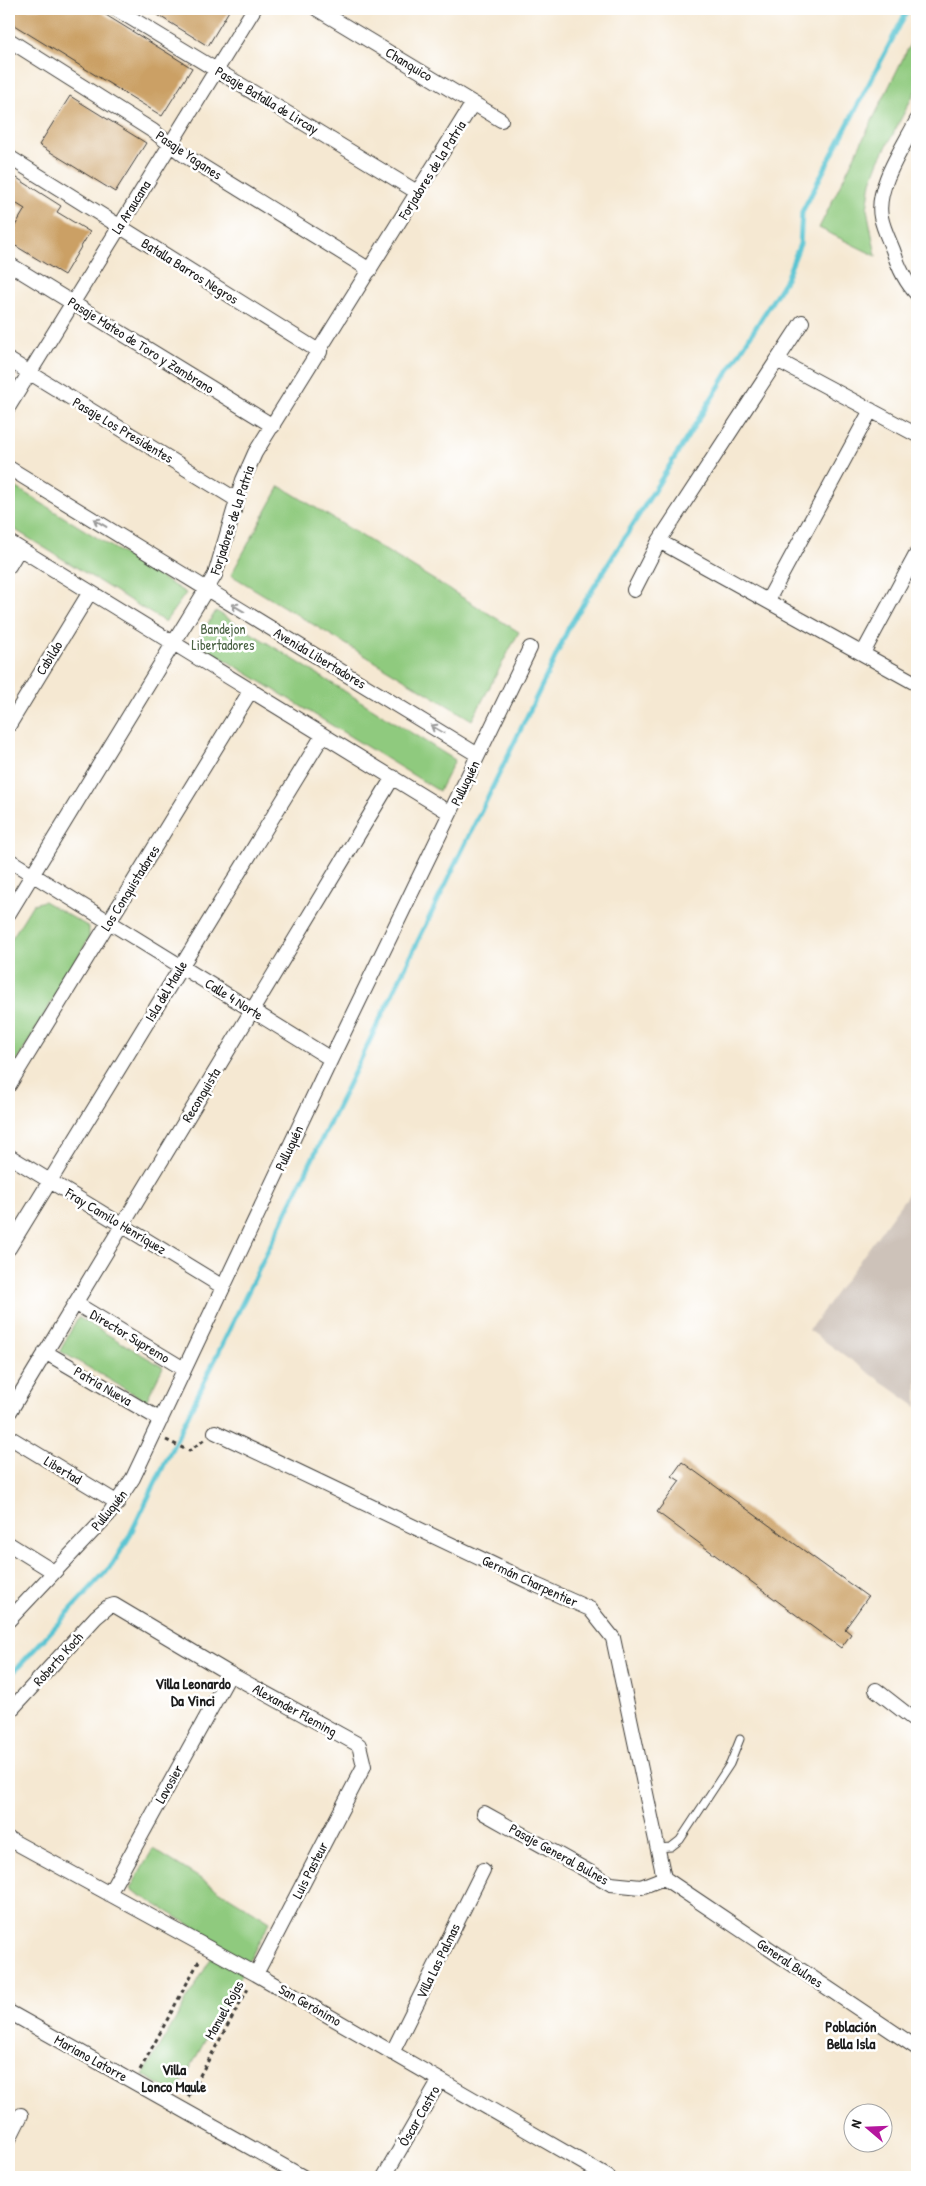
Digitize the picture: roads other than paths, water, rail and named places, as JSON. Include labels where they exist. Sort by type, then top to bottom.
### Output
[{"type":"street","name":"Pasaje Batalla de Lircay","points":[[116,9],[417,192]]},
{"type":"street","name":"La Araucana","points":[[9,406],[254,9]]},
{"type":"street","name":"Chanquico","points":[[317,9],[501,120]]},
{"type":"street","name":"Pasaje Yaganes","points":[[9,40],[153,131],[184,155],[370,270]]},
{"type":"street","name":"Forjadores de la Patria","points":[[9,914],[215,575],[249,465],[473,103]]},
{"type":"street","points":[[917,120],[886,181],[881,216],[896,258],[909,286],[917,294]]},
{"type":"street","name":"Batalla Barros Negros","points":[[9,157],[320,352]]},
{"type":"street","name":"Pasaje Mateo de Toro y Zambrano","points":[[9,264],[273,426]]},
{"type":"street","points":[[634,590],[659,541],[802,322]]},
{"type":"street","name":"Pasaje Los Presidentes","points":[[9,360],[237,500]]},
{"type":"street","points":[[778,360],[917,435]]},
{"type":"street","points":[[768,600],[871,410]]},
{"type":"street","name":"Avenida Libertadores","points":[[9,468],[478,755]]},
{"type":"street","points":[[659,541],[917,684]]},
{"type":"street","points":[[9,566],[14,545],[450,812]]},
{"type":"street","points":[[863,653],[917,553]]},
{"type":"street","name":"Cabildo","points":[[9,725],[90,592]]},
{"type":"street","name":"Pulluquén","points":[[9,1620],[118,1503],[133,1478],[331,1059],[530,648]]},
{"type":"street","name":"Los Conquistadores","points":[[9,1085],[251,690]]},
{"type":"street","name":"Isla del Maule","points":[[9,1248],[323,735]]},
{"type":"street","name":"Reconquista","points":[[9,1413],[393,777]]},
{"type":"street","name":"Calle 4 Norte","points":[[9,860],[331,1059]]},
{"type":"street","name":"Fray Camilo Henríquez","points":[[9,1156],[223,1287]]},
{"type":"street","name":"Director Supremo","points":[[75,1303],[184,1369]]},
{"type":"street","name":"Patria Nueva","points":[[45,1352],[161,1420]]},
{"type":"street","name":"Germán Charpentier","points":[[215,1432],[536,1585],[590,1608],[612,1638],[664,1878]]},
{"type":"street","name":"Libertad","points":[[9,1437],[118,1503]]},
{"type":"street","points":[[9,1544],[54,1572]]},
{"type":"street","name":"Alexander Fleming","points":[[108,1607],[114,1605],[230,1674],[359,1745],[364,1766]]},
{"type":"street","name":"Roberto Koch","points":[[9,1712],[96,1617],[108,1607]]},
{"type":"street","name":"Lavosier","points":[[108,1894],[230,1674]]},
{"type":"street","points":[[876,1690],[917,1722]]},
{"type":"street","name":"Luis Pasteur","points":[[256,1974],[364,1766]]},
{"type":"street","name":"Pasaje General Bulnes","points":[[484,1813],[611,1884],[641,1887],[664,1878]]},
{"type":"street","name":"San Gerónimo","points":[[9,1839],[256,1974],[608,2177]]},
{"type":"street","name":"Villa Las Palmas","points":[[392,2053],[483,1870]]},
{"type":"street","name":"General Bulnes","points":[[664,1878],[917,2048]]},
{"type":"street","name":"Mariano Latorre","points":[[9,2012],[303,2177]]},
{"type":"street","name":"Óscar Castro","points":[[384,2177],[440,2080]]},
{"type":"street","points":[[9,2138],[22,2115]]},
{"type":"lane","points":[[657,1848],[671,1847],[680,1840],[730,1764],[740,1739]]},
{"type":"waterway","points":[[9,1677],[112,1565],[128,1539],[569,627],[786,279],[800,244],[802,212],[908,9]]},
{"type":"district","name":"Villa Leonardo Da Vinci","points":[[193,1692]]},
{"type":"district","name":"Población Bella Isla","points":[[851,2036]]},
{"type":"district","name":"Villa Lonco Maule","points":[[174,2078]]},
{"type":"park label","name":"Bandejon Libertadores","points":[[223,638]]}]
